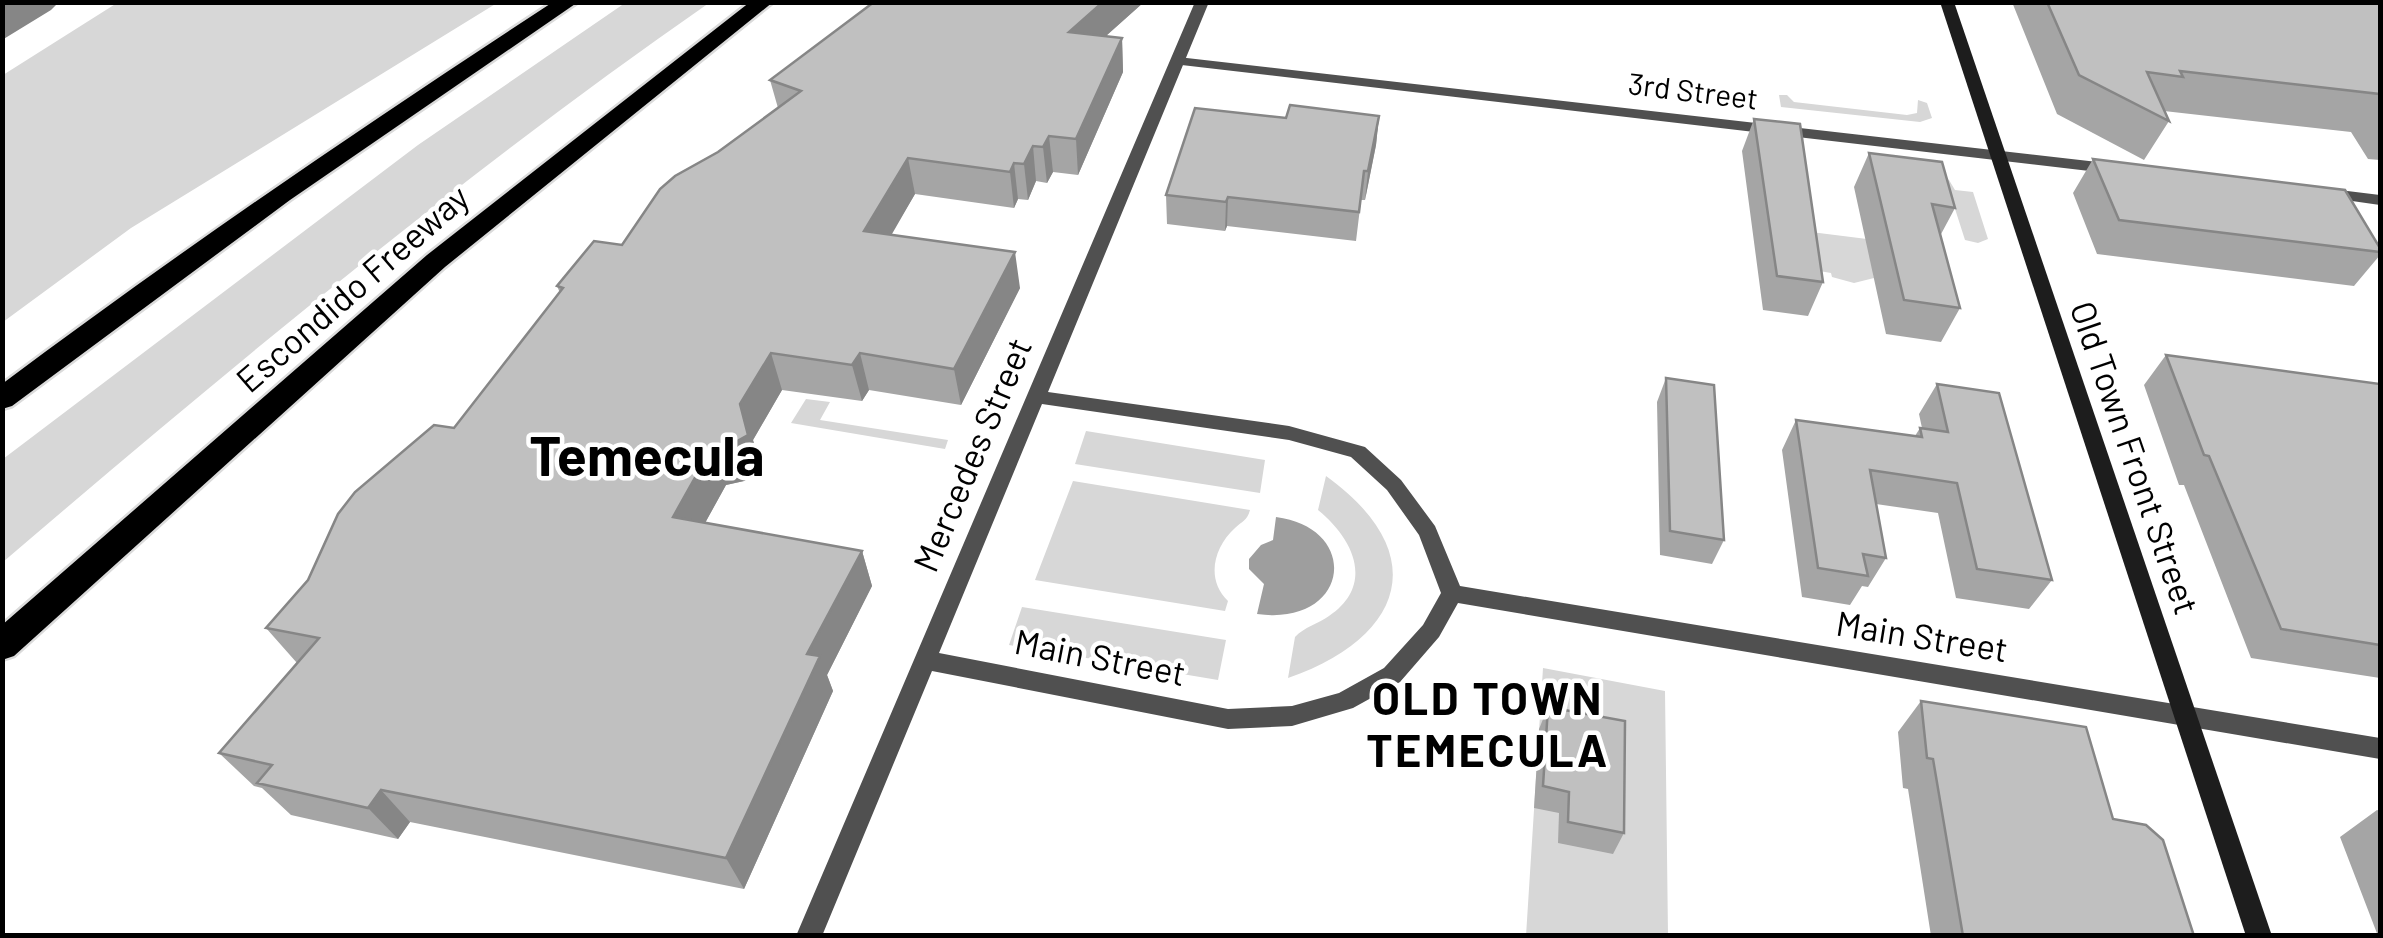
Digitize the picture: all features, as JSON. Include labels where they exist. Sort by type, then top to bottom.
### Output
[{"type":"highway","points":[[2,399],[245,221],[446,81],[568,2]]},
{"type":"highway","name":"Escondido Freeway","points":[[2,646],[436,261],[763,2]]},
{"type":"main road","name":"Old Town Front Street","points":[[1947,2],[2258,936]]},
{"type":"street","name":"Mercedes Street","points":[[809,936],[1202,2]]},
{"type":"street","name":"3rd Street","points":[[1178,61],[2136,171]]},
{"type":"street","points":[[2298,190],[2380,200]]},
{"type":"street","points":[[1038,397],[1290,433],[1358,452],[1394,486],[1428,532],[1452,594]]},
{"type":"street","name":"Main Street","points":[[924,660],[1228,719],[1292,716],[1345,702],[1392,675],[1431,631],[1452,594],[2380,749]]},
{"type":"shaded area","points":[[117,3],[497,3],[131,228],[3,322],[3,75]]},
{"type":"shaded area","points":[[625,3],[709,3],[527,135],[349,274],[3,562],[3,459],[418,145]]},
{"type":"shaded area","points":[[1779,95],[1787,95],[1794,102],[1907,115],[1917,113],[1918,100],[1927,103],[1932,118],[1920,122],[1781,107]]},
{"type":"shaded area","points":[[1939,174],[1955,190],[1973,192],[1988,239],[1978,243],[1965,240],[1948,187]]},
{"type":"shaded area","points":[[1803,231],[1883,241],[1874,278],[1854,283],[1832,277],[1831,273],[1802,268]]},
{"type":"shaded area","points":[[806,399],[830,402],[820,420],[948,440],[945,449],[791,423]]},
{"type":"shaded area","points":[[1086,431],[1265,460],[1260,493],[1075,464]]},
{"type":"shaded area","points":[[1326,476],[1360,505],[1382,534],[1392,563],[1391,590],[1380,616],[1358,640],[1328,661],[1288,678],[1295,637],[1343,604],[1355,576],[1349,548],[1318,510]]},
{"type":"shaded area","points":[[1073,481],[1250,510],[1217,554],[1215,574],[1228,601],[1225,611],[1035,580]]},
{"type":"shaded area","points":[[1276,517],[1304,525],[1322,539],[1332,556],[1334,574],[1327,592],[1311,606],[1288,614],[1257,614],[1264,584],[1249,569],[1249,559],[1261,545],[1273,540]]},
{"type":"shaded area","points":[[1022,607],[1226,640],[1218,680],[1009,645]]},
{"type":"shaded area","points":[[1543,668],[1665,691],[1668,935],[1526,936]]},
{"type":"building","points":[[874,2],[1103,2],[1069,32],[1122,38],[1076,139],[1049,136],[1043,147],[1033,146],[1024,164],[1014,163],[1010,172],[908,158],[864,231],[1015,252],[954,369],[860,353],[852,365],[771,353],[740,404],[748,435],[711,449],[673,517],[862,551],[807,654],[820,656],[726,858],[381,790],[368,808],[257,783],[272,765],[219,753],[319,638],[266,628],[308,580],[338,514],[355,492],[434,425],[454,428],[563,288],[557,286],[594,241],[622,245],[660,189],[675,176],[718,152],[801,91],[770,80]]},
{"type":"building","points":[[2047,2],[2380,2],[2380,94],[2180,71],[2183,77],[2147,72],[2169,121],[2079,75]]},
{"type":"building","points":[[1290,105],[1379,116],[1368,171],[1364,171],[1359,212],[1228,197],[1226,202],[1166,195],[1195,108],[1286,118]]},
{"type":"building","points":[[1754,119],[1800,124],[1823,282],[1777,276]]},
{"type":"building","points":[[1869,153],[1942,162],[1955,208],[1932,204],[1960,308],[1904,300]]},
{"type":"building","points":[[2093,159],[2345,190],[2380,252],[2119,220]]},
{"type":"building","points":[[2166,355],[2380,384],[2380,645],[2281,629],[2209,456],[2204,455]]},
{"type":"building","points":[[1666,378],[1714,385],[1724,540],[1670,531]]},
{"type":"building","points":[[1937,384],[1999,393],[2052,580],[1977,569],[1957,483],[1870,470],[1886,558],[1863,554],[1868,576],[1818,568],[1796,420],[1922,437],[1920,428],[1948,432]]},
{"type":"building","points":[[1921,701],[2086,727],[2113,819],[2146,825],[2163,840],[2194,936],[1963,936],[1933,759],[1927,758]]},
{"type":"building","points":[[1548,707],[1625,721],[1624,833],[1568,822],[1569,792],[1543,786]]},
{"type":"district","name":"Temecula","points":[[647,457]]},
{"type":"district","name":"OLD TOWN TEMECULA","points":[[1488,725]]}]
